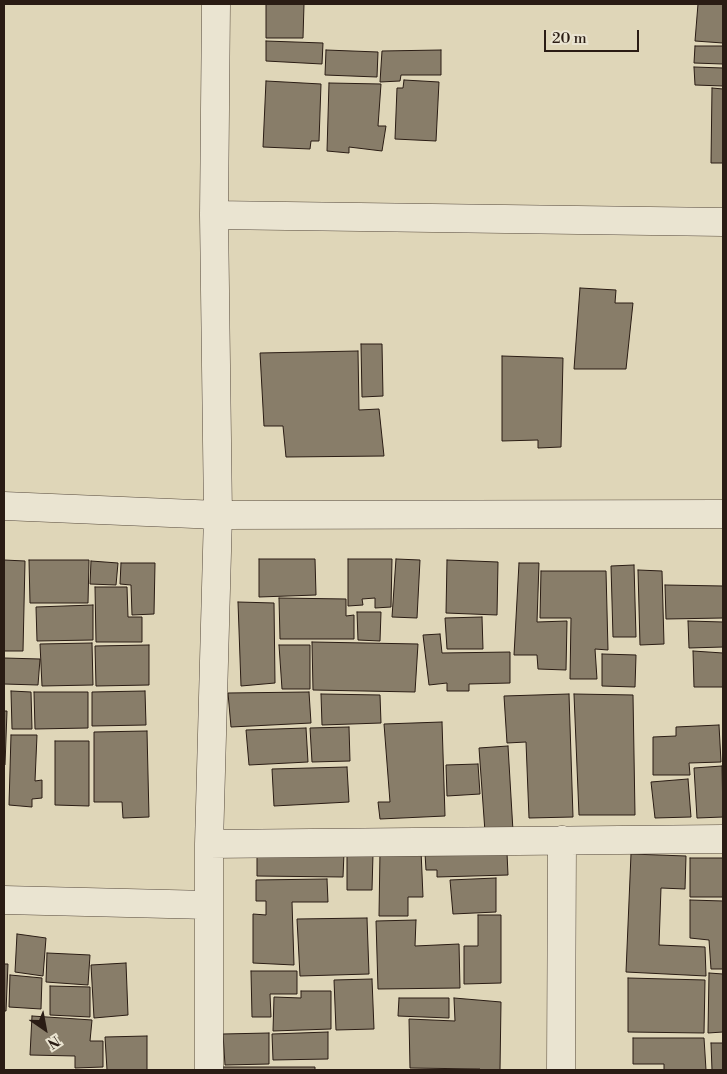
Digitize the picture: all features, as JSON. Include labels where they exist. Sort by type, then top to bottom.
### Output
[{"type":"street","points":[[209,1070],[209,844],[218,514],[214,215],[216,4]]},
{"type":"street","points":[[214,215],[723,222]]},
{"type":"street","points":[[4,506],[218,514],[723,514]]},
{"type":"street","points":[[209,844],[723,839]]},
{"type":"street","points":[[561,1070],[562,840]]},
{"type":"street","points":[[4,900],[209,906]]},
{"type":"building","points":[[266,4],[304,4],[303,38],[266,38]]},
{"type":"building","points":[[698,4],[723,4],[723,43],[695,41]]},
{"type":"building","points":[[266,41],[323,43],[322,64],[266,61]]},
{"type":"building","points":[[695,46],[723,46],[723,64],[694,63]]},
{"type":"building","points":[[326,50],[378,52],[377,77],[325,75]]},
{"type":"building","points":[[441,50],[441,75],[401,75],[400,81],[380,82],[382,51]]},
{"type":"building","points":[[694,67],[723,68],[723,86],[695,85]]},
{"type":"building","points":[[404,80],[439,82],[436,141],[395,139],[397,88],[403,88]]},
{"type":"building","points":[[266,81],[321,84],[319,141],[311,141],[310,149],[263,147]]},
{"type":"building","points":[[329,83],[381,84],[378,126],[386,126],[382,151],[349,147],[349,153],[327,151]]},
{"type":"building","points":[[712,88],[723,89],[723,163],[711,163]]},
{"type":"building","points":[[580,288],[616,290],[615,303],[633,303],[626,369],[574,369]]},
{"type":"building","points":[[361,344],[382,344],[383,396],[362,397]]},
{"type":"building","points":[[358,351],[359,410],[379,409],[384,456],[286,457],[283,426],[264,426],[260,353]]},
{"type":"building","points":[[502,356],[563,358],[561,447],[538,448],[538,440],[502,441]]},
{"type":"building","points":[[259,559],[315,559],[316,595],[259,597]]},
{"type":"building","points":[[348,559],[392,559],[391,607],[375,608],[375,598],[362,599],[363,605],[348,606]]},
{"type":"building","points":[[396,559],[420,560],[417,618],[392,617]]},
{"type":"building","points":[[4,560],[25,561],[23,651],[4,651]]},
{"type":"building","points":[[29,560],[89,560],[88,603],[30,603]]},
{"type":"building","points":[[447,560],[498,562],[497,615],[446,613]]},
{"type":"building","points":[[91,561],[118,563],[116,585],[90,584]]},
{"type":"building","points":[[121,563],[155,563],[154,614],[132,615],[131,585],[120,584]]},
{"type":"building","points":[[519,563],[539,563],[537,622],[567,621],[566,670],[538,669],[537,655],[514,655]]},
{"type":"building","points":[[634,565],[636,637],[613,637],[611,566]]},
{"type":"building","points":[[638,570],[662,571],[664,644],[640,645]]},
{"type":"building","points":[[541,571],[606,571],[608,650],[595,649],[597,679],[570,679],[571,618],[540,618]]},
{"type":"building","points":[[665,585],[723,586],[723,618],[666,619]]},
{"type":"building","points":[[95,587],[127,587],[128,617],[142,617],[142,642],[96,642]]},
{"type":"building","points":[[279,598],[346,599],[346,616],[354,615],[354,639],[280,639]]},
{"type":"building","points":[[238,602],[274,603],[275,683],[241,686]]},
{"type":"building","points":[[93,605],[93,640],[37,641],[36,607]]},
{"type":"building","points":[[357,612],[381,612],[380,641],[358,640]]},
{"type":"building","points":[[482,617],[483,649],[447,649],[445,618]]},
{"type":"building","points":[[688,621],[723,622],[723,647],[689,648]]},
{"type":"building","points":[[440,634],[442,653],[510,652],[510,683],[469,684],[469,691],[447,691],[447,683],[429,685],[423,635]]},
{"type":"building","points":[[312,642],[418,644],[415,692],[313,690]]},
{"type":"building","points":[[92,643],[93,685],[42,686],[40,644]]},
{"type":"building","points":[[149,645],[149,685],[96,686],[95,646]]},
{"type":"building","points":[[279,645],[310,645],[310,689],[282,689]]},
{"type":"building","points":[[693,651],[723,653],[723,687],[694,687]]},
{"type":"building","points":[[602,654],[636,655],[635,687],[602,686]]},
{"type":"building","points":[[4,658],[40,659],[38,685],[4,684]]},
{"type":"building","points":[[11,691],[31,692],[32,729],[12,729]]},
{"type":"building","points":[[145,691],[146,725],[92,726],[92,692]]},
{"type":"building","points":[[34,692],[88,692],[88,728],[35,729]]},
{"type":"building","points":[[309,692],[311,723],[231,727],[228,693]]},
{"type":"building","points":[[321,694],[380,695],[381,723],[322,725]]},
{"type":"building","points":[[569,694],[573,817],[529,818],[526,742],[507,743],[504,696]]},
{"type":"building","points":[[574,694],[633,695],[635,815],[579,815]]},
{"type":"building","points":[[4,711],[7,711],[5,765],[4,765]]},
{"type":"building","points":[[442,722],[445,816],[380,819],[378,802],[390,802],[384,724]]},
{"type":"building","points":[[719,725],[721,762],[689,763],[690,775],[653,775],[653,737],[676,736],[676,727]]},
{"type":"building","points":[[349,727],[350,761],[312,762],[310,728]]},
{"type":"building","points":[[306,728],[308,762],[249,765],[246,730]]},
{"type":"building","points":[[147,731],[149,817],[123,818],[122,802],[94,802],[94,732]]},
{"type":"building","points":[[11,735],[37,735],[35,781],[42,780],[42,798],[32,799],[32,807],[9,805]]},
{"type":"building","points":[[55,741],[89,741],[89,806],[55,805]]},
{"type":"building","points":[[508,746],[513,831],[485,832],[479,748]]},
{"type":"building","points":[[478,764],[480,794],[447,796],[446,765]]},
{"type":"building","points":[[722,766],[723,817],[697,818],[694,768]]},
{"type":"building","points":[[347,767],[349,802],[274,806],[272,769]]},
{"type":"building","points":[[688,779],[691,817],[655,818],[651,782]]},
{"type":"building","points":[[421,850],[423,897],[408,897],[408,916],[379,916],[380,851]]},
{"type":"building","points":[[257,853],[344,853],[343,877],[257,876]]},
{"type":"building","points":[[425,853],[507,853],[508,875],[437,877],[437,870],[426,870]]},
{"type":"building","points":[[347,854],[373,854],[372,890],[347,890]]},
{"type":"building","points":[[631,854],[686,856],[685,889],[661,888],[659,945],[705,947],[706,976],[626,972]]},
{"type":"building","points":[[690,858],[723,858],[723,897],[690,897]]},
{"type":"building","points":[[496,878],[496,912],[453,914],[450,880]]},
{"type":"building","points":[[327,879],[328,902],[292,902],[294,965],[253,963],[253,914],[266,915],[266,901],[256,901],[256,880]]},
{"type":"building","points":[[690,900],[723,901],[723,969],[711,969],[709,940],[690,938]]},
{"type":"building","points":[[478,915],[501,915],[501,983],[464,984],[464,946],[478,946]]},
{"type":"building","points":[[367,918],[369,974],[300,976],[297,919]]},
{"type":"building","points":[[416,920],[415,946],[459,944],[460,988],[378,989],[376,921]]},
{"type":"building","points":[[17,934],[46,938],[43,976],[15,972]]},
{"type":"building","points":[[47,953],[90,955],[88,985],[46,982]]},
{"type":"building","points":[[126,963],[128,1015],[94,1018],[91,965]]},
{"type":"building","points":[[4,964],[8,964],[6,1011],[4,1011]]},
{"type":"building","points":[[251,971],[297,971],[297,994],[270,994],[271,1017],[252,1017]]},
{"type":"building","points":[[709,973],[723,974],[723,1032],[708,1033]]},
{"type":"building","points":[[10,975],[42,978],[41,1009],[9,1007]]},
{"type":"building","points":[[628,978],[705,980],[704,1033],[628,1032]]},
{"type":"building","points":[[372,979],[374,1029],[336,1030],[334,980]]},
{"type":"building","points":[[50,986],[90,987],[90,1017],[50,1015]]},
{"type":"building","points":[[301,991],[331,991],[331,1029],[273,1031],[274,997],[301,998]]},
{"type":"building","points":[[399,998],[449,998],[449,1018],[398,1016]]},
{"type":"building","points":[[454,998],[501,1002],[500,1070],[410,1068],[409,1019],[455,1021]]},
{"type":"building","points":[[32,1016],[92,1020],[90,1041],[103,1041],[103,1067],[75,1068],[75,1056],[30,1055]]},
{"type":"building","points":[[328,1032],[328,1059],[273,1060],[272,1034]]},
{"type":"building","points":[[269,1033],[269,1064],[225,1065],[223,1034]]},
{"type":"building","points":[[147,1036],[147,1070],[107,1070],[105,1037]]},
{"type":"building","points":[[633,1038],[704,1038],[706,1070],[664,1070],[664,1064],[633,1064]]},
{"type":"building","points":[[711,1043],[723,1043],[723,1070],[712,1070]]},
{"type":"building","points":[[222,1067],[315,1067],[315,1070],[222,1070]]}]
